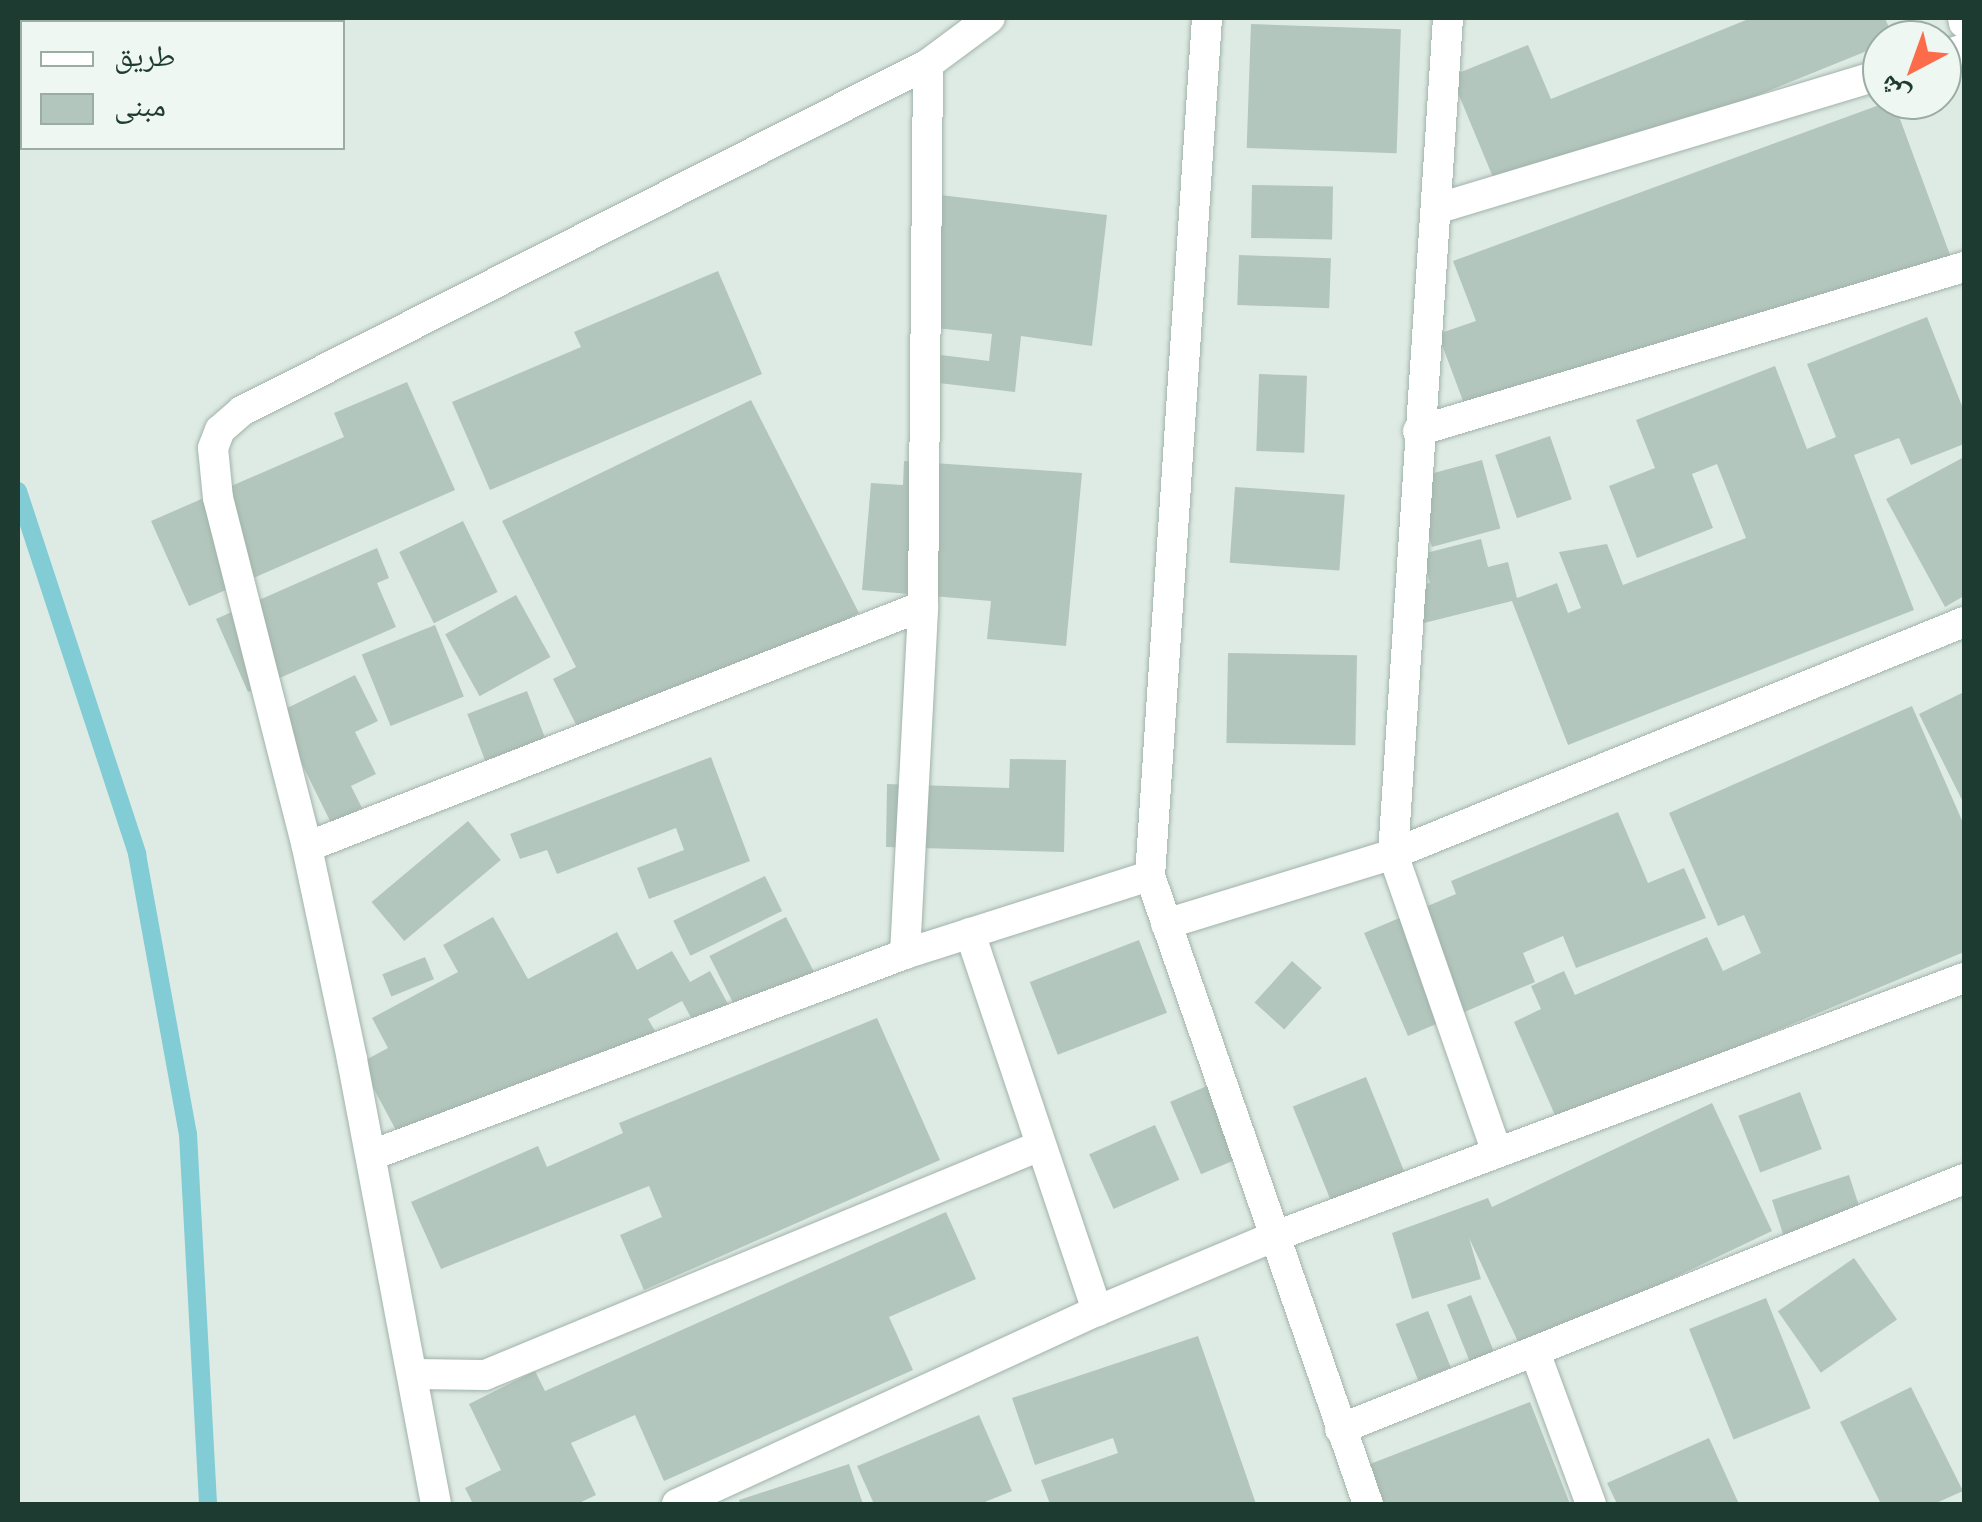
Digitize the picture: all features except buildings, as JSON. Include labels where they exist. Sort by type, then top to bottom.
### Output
[{"type":"street","points":[[436,1504],[426,1432],[372,1155],[307,847],[218,498],[213,448],[220,430],[324,366],[928,64],[990,18]]},
{"type":"street","points":[[1207,18],[1150,876],[1368,1504]]},
{"type":"street","points":[[1448,18],[1438,208],[1418,430],[1394,854],[1496,1150]]},
{"type":"street","points":[[905,954],[923,606],[928,64]]},
{"type":"street","points":[[1438,208],[1862,80]]},
{"type":"street","points":[[1418,430],[1964,268]]},
{"type":"street","points":[[307,847],[923,606]]},
{"type":"street","points":[[1166,924],[1394,854],[1964,622]]},
{"type":"street","points":[[372,1155],[905,954],[1150,876]]},
{"type":"street","points":[[970,933],[1037,1147],[1096,1311]]},
{"type":"street","points":[[678,1504],[1096,1311],[1273,1237],[1496,1150],[1964,978]]},
{"type":"street","points":[[414,1374],[485,1374],[1037,1147]]},
{"type":"street","points":[[1340,1429],[1964,1179]]},
{"type":"street","points":[[1536,1352],[1591,1504]]},
{"type":"street","points":[[426,1432],[455,1504]]},
{"type":"waterway","points":[[18,491],[137,854],[188,1134],[208,1504]]}]
